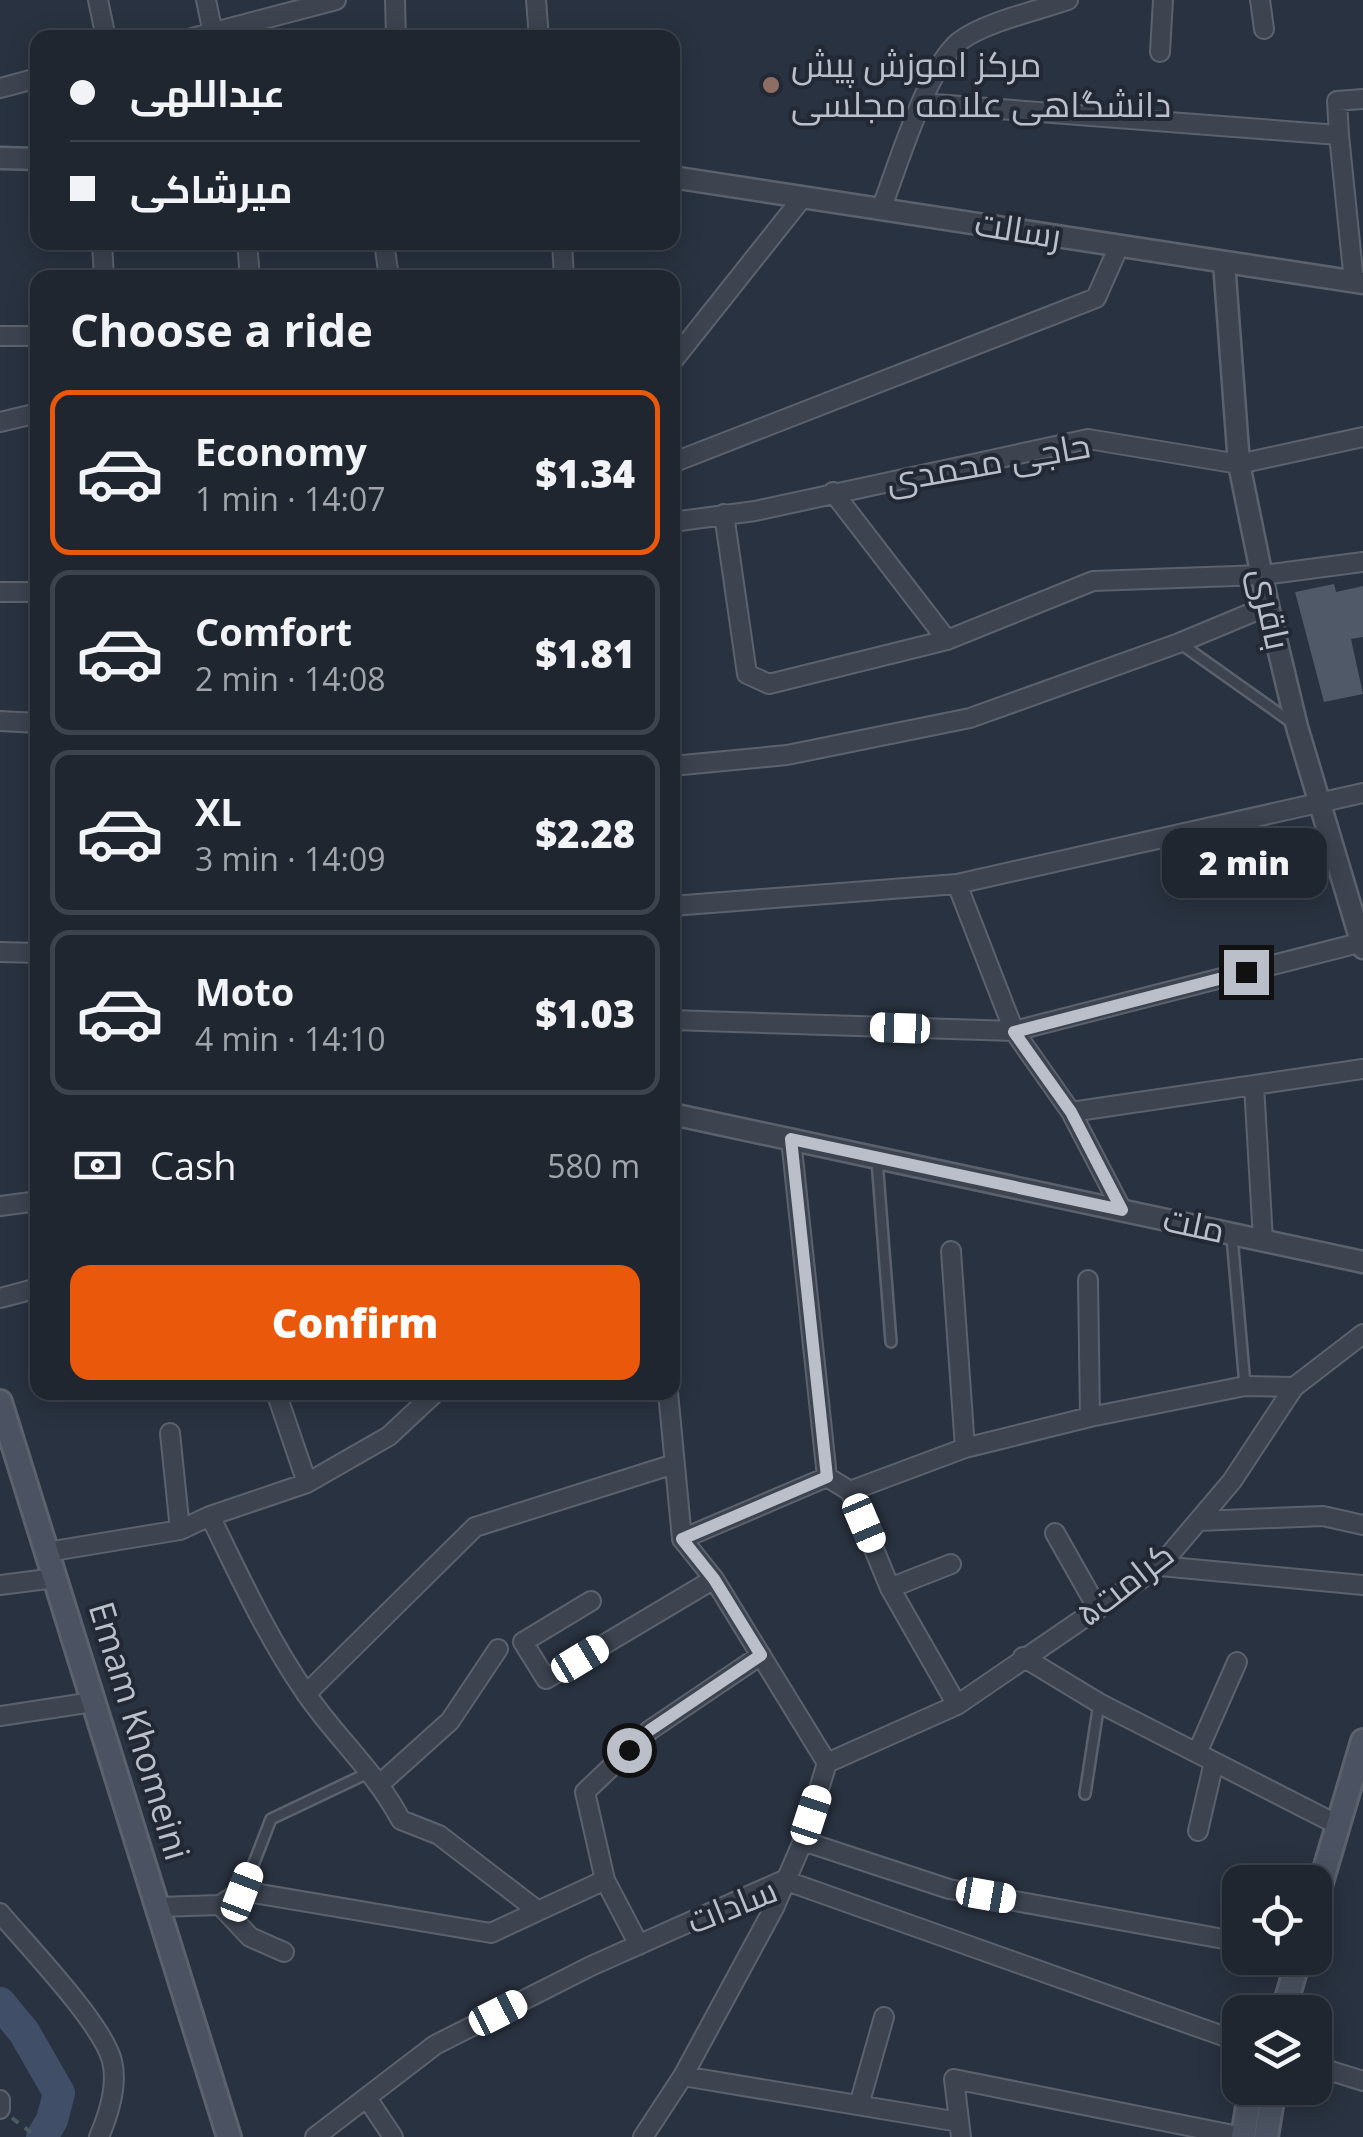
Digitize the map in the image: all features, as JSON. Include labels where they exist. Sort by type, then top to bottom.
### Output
[{"type":"main road","name":"Emam Khomeini","points":[[0,1402],[7,1446],[47,1552],[229,2137]]},
{"type":"main road","points":[[1326,1865],[1363,1741]]},
{"type":"main road","points":[[1243,2137],[1248,2105]]},
{"type":"main road","points":[[1266,2137],[1271,2105]]},
{"type":"street","points":[[98,0],[104,30]]},
{"type":"street","points":[[206,0],[212,30]]},
{"type":"street","points":[[231,30],[336,0]]},
{"type":"street","points":[[395,0],[396,30]]},
{"type":"street","points":[[536,0],[539,30]]},
{"type":"street","points":[[881,209],[922,103],[946,56],[960,41],[1068,0]]},
{"type":"street","points":[[1160,52],[1162,0]]},
{"type":"street","points":[[1260,0],[1264,29]]},
{"type":"street","points":[[0,88],[30,80]]},
{"type":"street","points":[[1359,283],[1338,135],[1337,101],[1363,99]]},
{"type":"street","points":[[922,103],[1338,135]]},
{"type":"street","points":[[0,158],[30,159]]},
{"type":"street","name":"رسالت","points":[[680,177],[1359,283]]},
{"type":"street","points":[[680,352],[803,197]]},
{"type":"street","points":[[680,460],[1096,298],[1118,246]]},
{"type":"street","name":"باقری","points":[[1224,262],[1239,464],[1297,726],[1363,944]]},
{"type":"street","points":[[0,336],[30,336]]},
{"type":"street","points":[[0,422],[30,417]]},
{"type":"street","name":"حاجی محمدی","points":[[680,521],[754,511],[1088,439],[1239,464],[1363,437]]},
{"type":"street","points":[[833,492],[947,640]]},
{"type":"street","points":[[724,514],[747,674],[769,684],[947,640],[1093,581],[1262,575],[1363,562]]},
{"type":"street","points":[[0,592],[30,592]]},
{"type":"street","points":[[680,765],[786,756],[970,718],[1179,643],[1268,606]]},
{"type":"street","points":[[0,721],[30,722]]},
{"type":"street","points":[[680,905],[957,884],[1363,793]]},
{"type":"street","points":[[957,884],[1014,1032],[1071,1112],[1122,1210]]},
{"type":"street","points":[[680,1020],[1014,1032],[1363,944]]},
{"type":"street","points":[[0,952],[30,953]]},
{"type":"street","points":[[1071,1112],[1363,1069]]},
{"type":"street","points":[[1254,1085],[1264,1240]]},
{"type":"street","name":"ملت","points":[[680,1116],[1363,1262]]},
{"type":"street","points":[[791,1139],[827,1477]]},
{"type":"street","points":[[0,1206],[30,1202]]},
{"type":"street","points":[[950,1251],[964,1448]]},
{"type":"street","points":[[1088,1280],[1090,1417]]},
{"type":"street","points":[[0,1298],[30,1290]]},
{"type":"street","name":"کرامت۵","points":[[828,1764],[957,1705],[1160,1566],[1232,1482],[1294,1386],[1363,1334]]},
{"type":"street","points":[[850,1491],[964,1448],[1090,1417],[1245,1386],[1294,1386]]},
{"type":"street","points":[[279,1400],[307,1483]]},
{"type":"street","points":[[47,1552],[180,1530],[307,1483],[389,1436],[427,1400]]},
{"type":"street","points":[[644,2137],[774,1908],[803,1841],[828,1764],[714,1579],[682,1539],[669,1400]]},
{"type":"street","points":[[170,1433],[180,1530]]},
{"type":"street","points":[[306,1694],[475,1526],[674,1464]]},
{"type":"street","points":[[827,1477],[850,1491],[890,1588],[957,1705]]},
{"type":"street","points":[[682,1539],[827,1477]]},
{"type":"street","points":[[210,1516],[252,1602],[306,1694],[376,1778],[401,1820],[439,1835],[538,1911]]},
{"type":"street","points":[[1198,1521],[1323,1516],[1363,1525]]},
{"type":"street","points":[[1055,1532],[1098,1609]]},
{"type":"street","points":[[890,1588],[952,1564]]},
{"type":"street","points":[[1160,1566],[1363,1584]]},
{"type":"street","points":[[0,1584],[55,1578]]},
{"type":"street","points":[[591,1601],[523,1642],[546,1679],[714,1579]]},
{"type":"street","points":[[376,1778],[450,1721],[498,1649]]},
{"type":"street","points":[[639,1945],[605,1880],[586,1792],[650,1730],[761,1655]]},
{"type":"street","points":[[1023,1657],[1099,1704],[1338,1825]]},
{"type":"street","points":[[1198,1831],[1205,1758],[1237,1662]]},
{"type":"street","points":[[0,1716],[94,1702]]},
{"type":"street","points":[[803,1841],[950,1888],[1222,1939]]},
{"type":"street","points":[[158,1907],[220,1905],[242,1892],[491,1933],[605,1880]]},
{"type":"street","name":"سادات","points":[[315,2137],[436,2044],[639,1945],[784,1880],[1222,2036]]},
{"type":"street","points":[[220,1905],[250,1937],[284,1952]]},
{"type":"street","points":[[0,1913],[94,2026],[113,2062],[110,2111],[99,2137]]},
{"type":"street","points":[[858,2106],[884,2017]]},
{"type":"street","points":[[1332,2071],[1363,2080]]},
{"type":"street","points":[[682,2076],[858,2106],[960,2130],[954,2079],[1243,2137]]},
{"type":"street","points":[[367,2098],[392,2137]]},
{"type":"street","points":[[0,2100],[0,2109]]},
{"type":"lane","points":[[1179,643],[1297,726]]},
{"type":"lane","points":[[876,1157],[892,1342]]},
{"type":"lane","points":[[1232,1234],[1245,1386]]},
{"type":"lane","points":[[1085,1794],[1099,1704]]},
{"type":"lane","points":[[242,1892],[271,1819],[376,1778]]},
{"type":"path","points":[[0,2109],[37,2137]]},
{"type":"building","points":[[1334,584],[1336,592],[1363,586],[1363,637],[1351,639],[1363,694],[1324,702],[1295,592]]},
{"type":"waterway","points":[[0,2003],[24,2032],[59,2093],[52,2120],[42,2137]]},
{"type":"place","name":"مرکز اموزش پیش دانشگاهی علامه مجلسی","points":[[771,85]]},
{"type":"route","points":[[629,1750],[650,1730],[761,1655],[714,1579],[682,1539],[827,1477],[791,1139],[1122,1210],[1071,1112],[1014,1032],[1246,972]]}]
